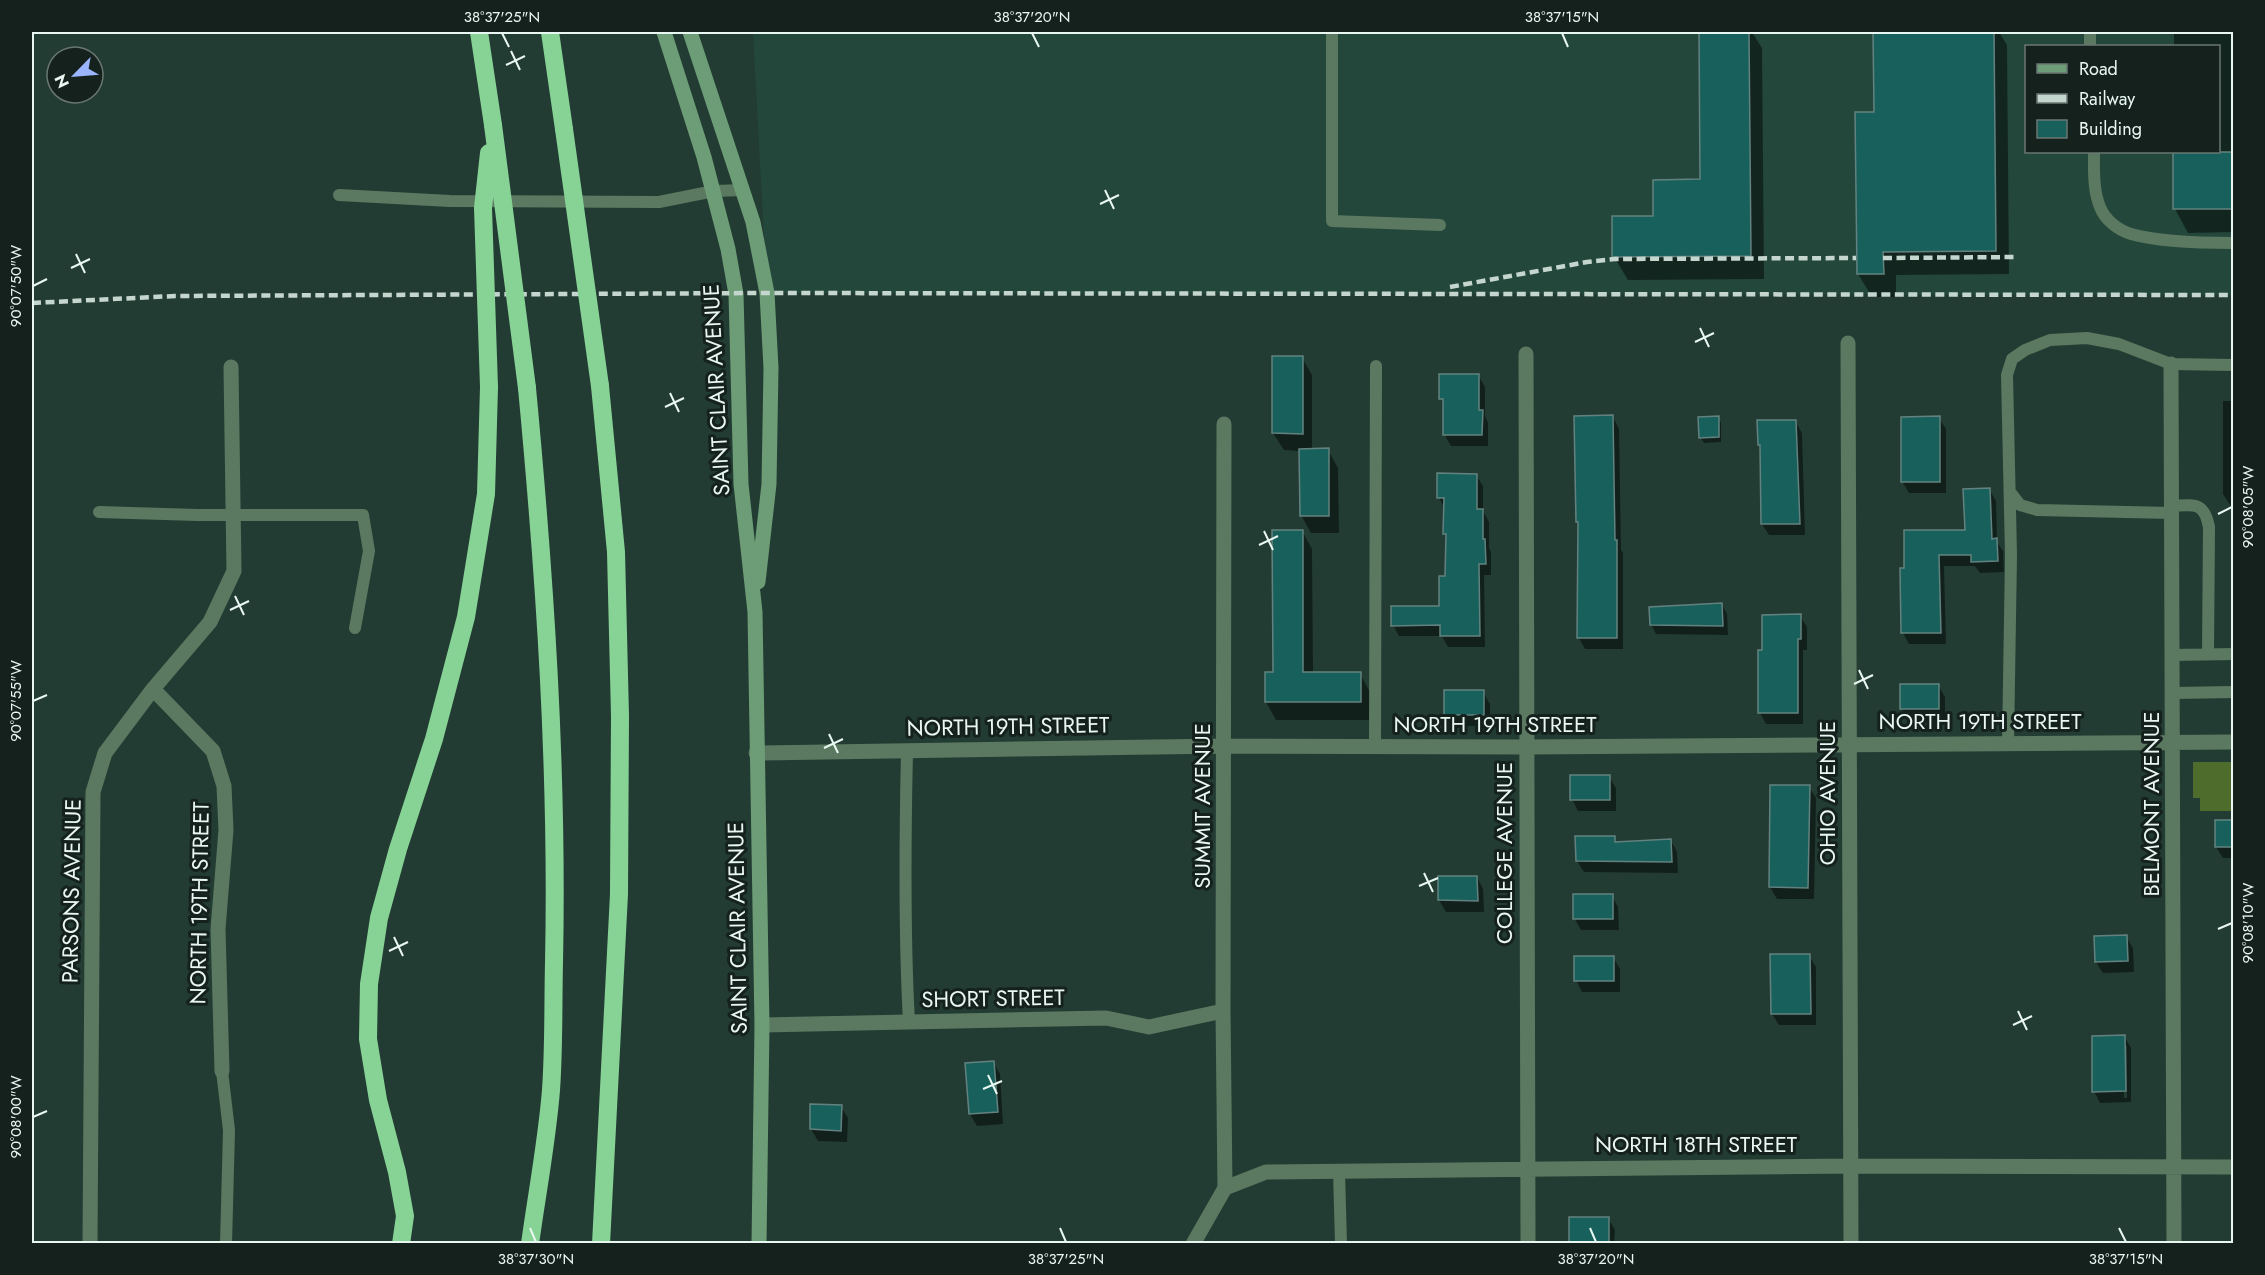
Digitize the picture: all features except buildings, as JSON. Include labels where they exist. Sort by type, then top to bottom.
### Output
[{"type":"highway","points":[[479,32],[527,388],[540,519],[554,788],[555,910],[551,1090],[531,1238]]},
{"type":"highway","points":[[550,32],[600,386],[616,552],[620,716],[619,894],[601,1238]]},
{"type":"highway","points":[[401,1244],[405,1216],[398,1172],[378,1100],[368,1038],[369,984],[379,918],[398,849],[434,739],[466,617],[486,494],[489,387],[483,208],[493,125]]},
{"type":"main road","name":"SAINT CLAIR AVENUE","points":[[664,32],[714,190],[736,294],[741,484],[755,612],[762,1026],[759,1244]]},
{"type":"main road","name":"SAINT CLAIR AVENUE","points":[[690,32],[753,222],[767,292],[771,368],[769,484],[755,612]]},
{"type":"street","name":"OHIO AVENUE","points":[[1848,343],[1851,1244]]},
{"type":"street","name":"COLLEGE AVENUE","points":[[1526,354],[1528,1244]]},
{"type":"street","name":"BELMONT AVENUE","points":[[2171,364],[2174,1244]]},
{"type":"street","name":"PARSONS AVENUE","points":[[90,1244],[93,792],[105,753],[153,689],[210,622],[234,571],[231,367]]},
{"type":"street","name":"SUMMIT AVENUE","points":[[1224,424],[1225,1188]]},
{"type":"street","name":"NORTH 19TH STREET","points":[[153,689],[213,751],[224,786],[226,830],[218,929],[222,1071]]},
{"type":"street","name":"NORTH 19TH STREET","points":[[756,753],[1225,746],[1526,747],[2234,742]]},
{"type":"street","name":"SHORT STREET","points":[[762,1026],[1106,1018],[1149,1027],[1223,1011]]},
{"type":"street","name":"NORTH 18TH STREET","points":[[1225,1188],[1266,1172],[1851,1166],[2234,1167]]},
{"type":"street","points":[[1193,1244],[1225,1188]]},
{"type":"lane","points":[[1332,32],[1332,221],[1440,225]]},
{"type":"lane","points":[[2094,153],[2095,186],[2100,208],[2113,225],[2129,233],[2147,237],[2234,243]]},
{"type":"lane","points":[[339,195],[450,201],[659,202],[714,190],[743,190]]},
{"type":"lane","points":[[2008,744],[2011,555],[2007,375],[2012,359],[2025,350],[2050,340],[2087,338],[2119,344],[2171,364],[2234,365]]},
{"type":"lane","points":[[1375,747],[1376,366]]},
{"type":"lane","points":[[2010,492],[2020,505],[2037,510],[2172,509],[2195,505],[2201,508],[2207,516],[2208,527],[2208,654]]},
{"type":"lane","points":[[99,512],[363,515],[369,551],[355,628]]},
{"type":"lane","points":[[2172,655],[2234,654]]},
{"type":"lane","points":[[2173,693],[2234,692]]},
{"type":"lane","points":[[907,750],[909,1022]]},
{"type":"lane","points":[[222,1071],[229,1130],[226,1244]]},
{"type":"lane","points":[[1339,1171],[1341,1244]]},
{"type":"shaded area","points":[[753,32],[2233,32],[2233,295],[767,293]]},
{"type":"green space","points":[[2193,762],[2233,762],[2233,811],[2200,811],[2200,798],[2193,798]]},
{"type":"railway","points":[[1883,258],[2017,257]]},
{"type":"railway","points":[[1450,287],[1615,259],[1856,258]]},
{"type":"railway","points":[[32,303],[175,296],[767,293],[2234,295]]}]
